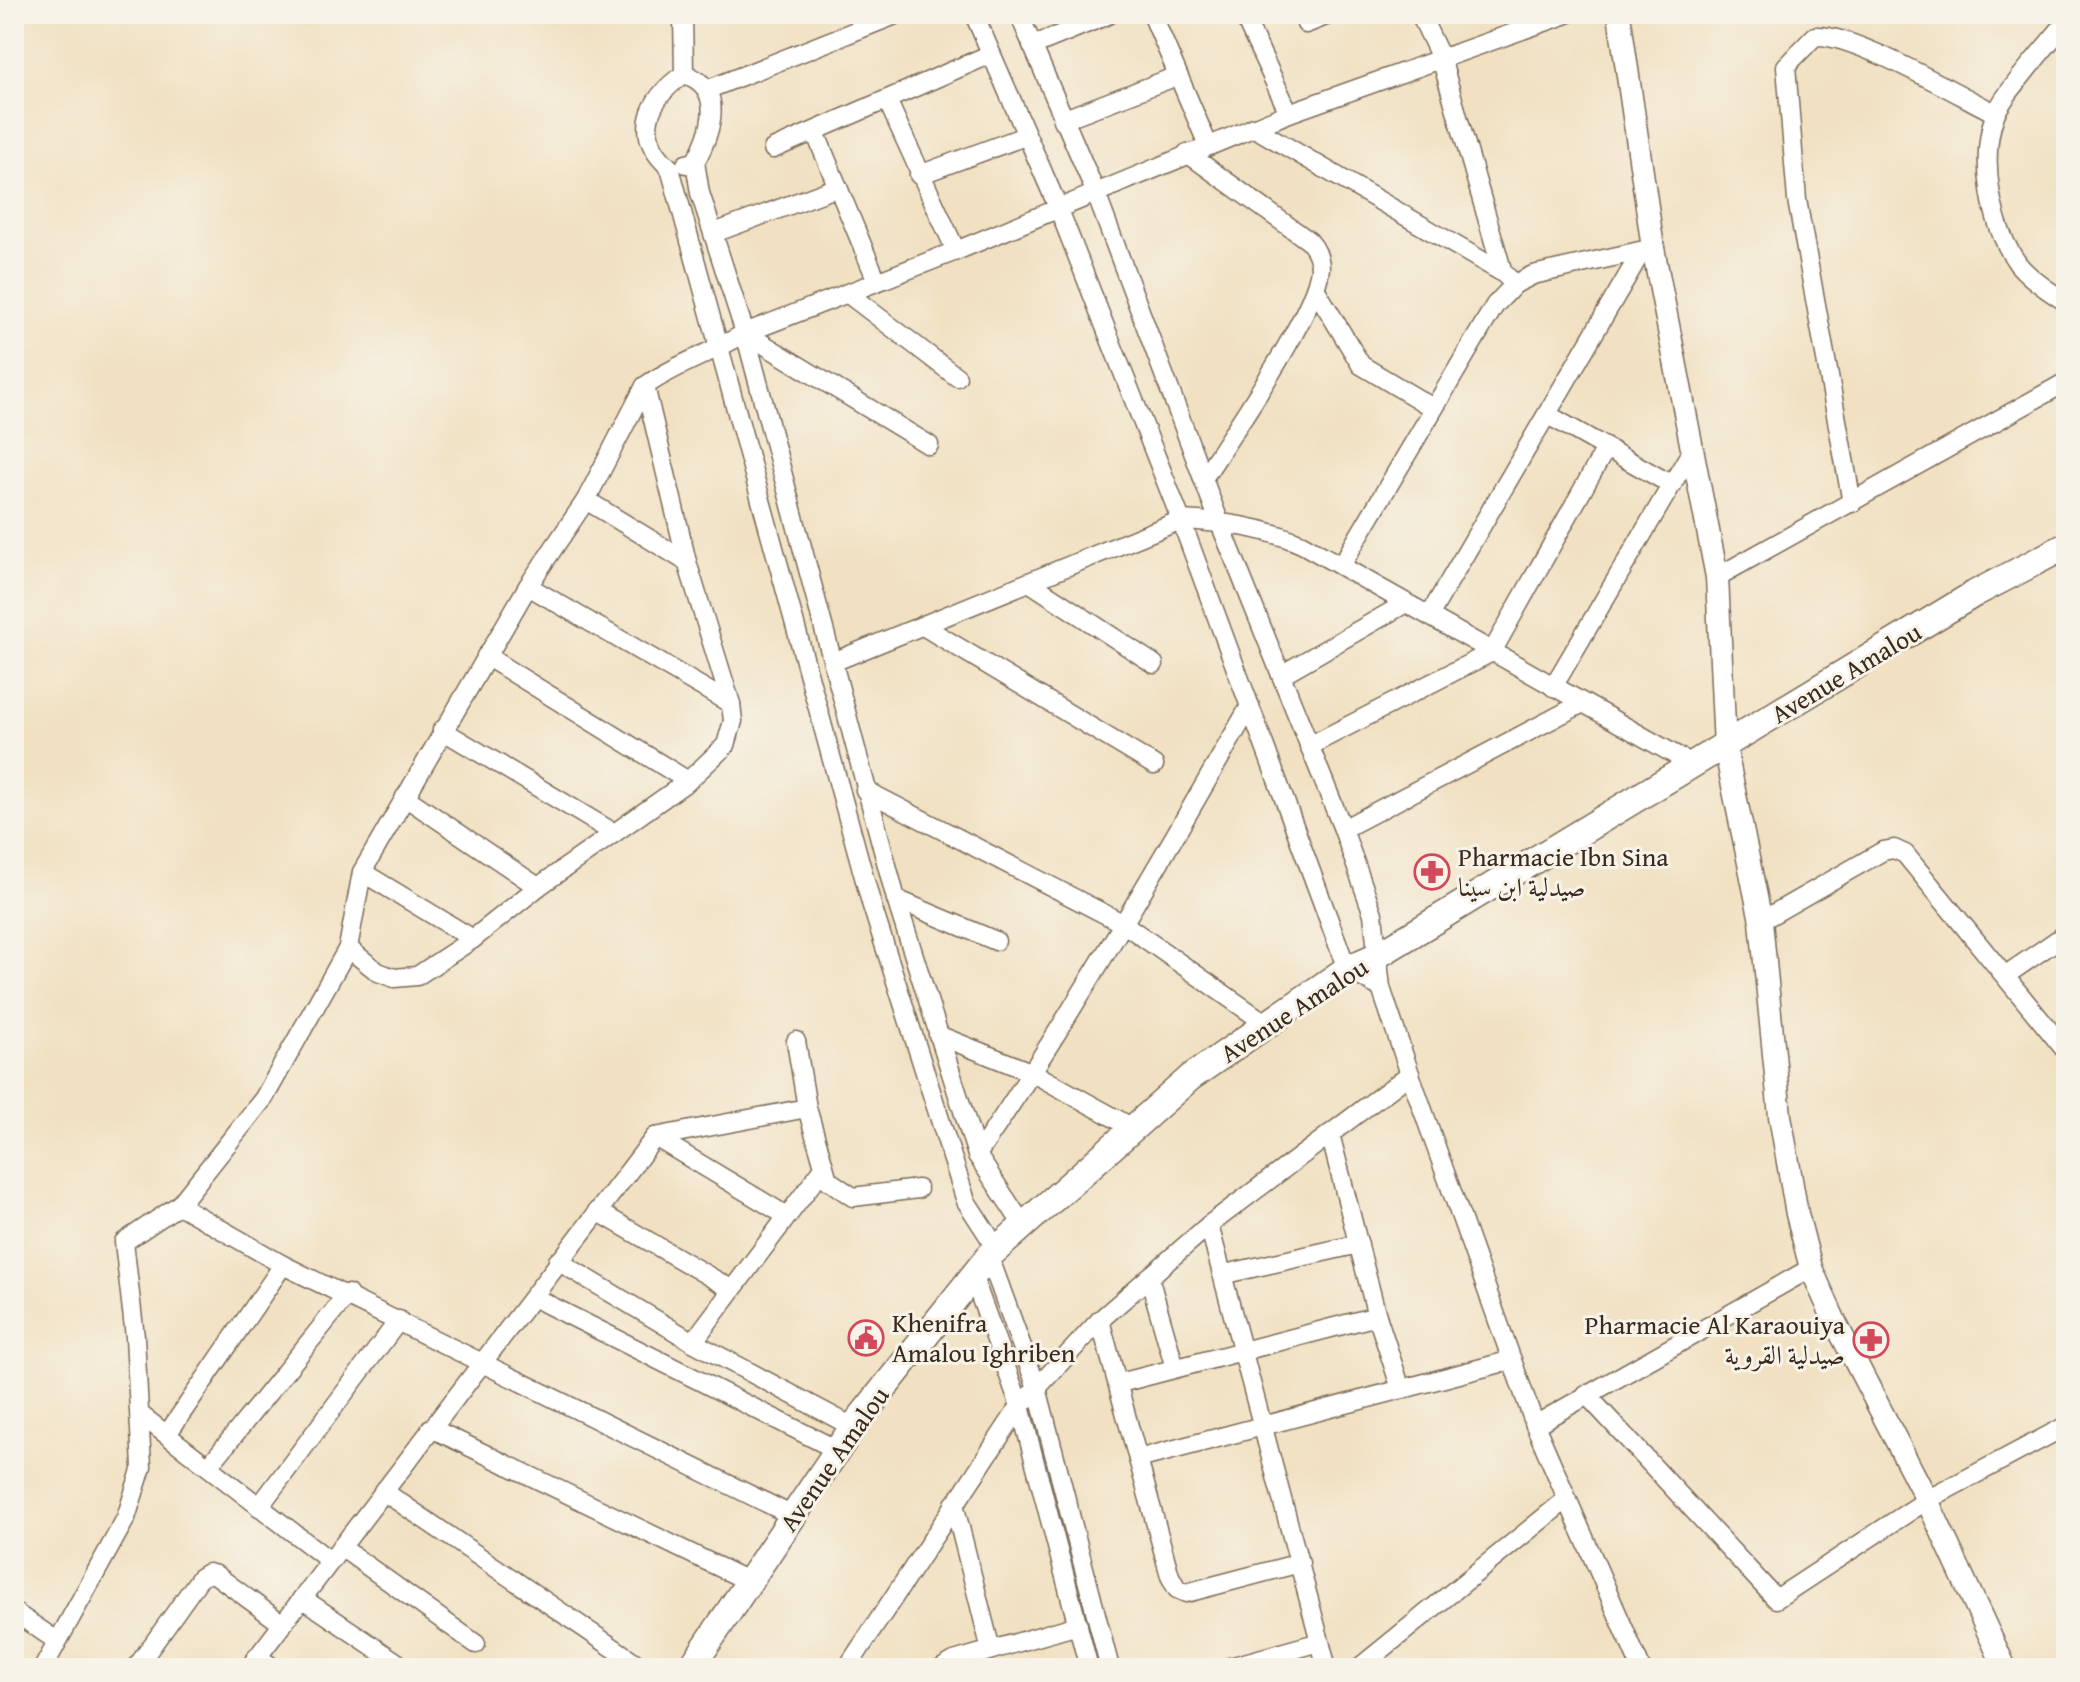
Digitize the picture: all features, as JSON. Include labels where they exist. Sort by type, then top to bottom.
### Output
[{"type":"main road","name":"Avenue Amalou","points":[[691,1668],[853,1427],[986,1260],[1131,1127],[1191,1077],[1347,969],[1378,955],[1695,766],[1974,594],[2066,546]]},
{"type":"street","points":[[683,14],[684,74]]},
{"type":"street","points":[[709,89],[898,14]]},
{"type":"street","points":[[974,14],[1058,207],[1181,520],[1347,969],[1381,988]]},
{"type":"street","points":[[1019,14],[1095,191],[1219,521],[1343,829],[1373,914],[1381,988],[1410,1074],[1535,1425],[1637,1666]]},
{"type":"street","points":[[1032,46],[1110,14]]},
{"type":"street","points":[[1152,14],[1208,145]]},
{"type":"street","points":[[1243,14],[1289,113]]},
{"type":"street","points":[[1306,24],[1331,14]]},
{"type":"street","points":[[1341,566],[1509,279],[1441,58],[1420,14]]},
{"type":"street","points":[[43,1668],[126,1518],[142,1467],[141,1415],[124,1242],[179,1205],[264,1098],[348,948],[362,872],[528,586],[586,500],[645,386],[690,359],[721,348],[745,333],[956,251],[1187,153],[1289,113],[1567,14]]},
{"type":"street","points":[[1619,14],[1648,250],[1717,577],[1725,747],[1761,921],[1780,1116],[1811,1268],[1835,1322],[1927,1500],[2005,1668]]},
{"type":"street","points":[[2066,22],[1995,113],[1989,143],[1990,178],[2000,226],[2018,264],[2066,302]]},
{"type":"street","points":[[1852,503],[1797,200],[1786,66],[1815,36],[1826,35],[1856,46],[1995,113]]},
{"type":"street","points":[[773,149],[888,102],[991,54]]},
{"type":"street","points":[[684,74],[699,78],[709,89],[709,137],[695,162],[700,193],[745,333],[896,899],[977,1155],[1023,1225]]},
{"type":"street","points":[[684,74],[658,93],[647,132],[657,157],[670,168],[872,906],[986,1260],[1037,1388],[1110,1668]]},
{"type":"street","points":[[1062,120],[1177,76]]},
{"type":"street","points":[[888,102],[956,251]]},
{"type":"street","points":[[1253,127],[1509,279],[1648,250]]},
{"type":"street","points":[[815,132],[877,281]]},
{"type":"street","points":[[919,175],[1025,136]]},
{"type":"street","points":[[1187,153],[1309,241],[1318,252],[1320,267],[1316,290],[1203,479]]},
{"type":"street","points":[[670,168],[695,162]]},
{"type":"street","points":[[714,233],[838,187]]},
{"type":"street","points":[[1429,616],[1648,250]]},
{"type":"street","points":[[1316,290],[1361,365],[1377,378],[1433,408]]},
{"type":"street","points":[[847,293],[957,377]]},
{"type":"street","points":[[745,333],[929,445]]},
{"type":"street","points":[[1717,577],[2066,382]]},
{"type":"street","points":[[348,948],[378,972],[408,978],[473,939],[538,887],[688,781],[726,745],[733,721],[731,704],[687,562],[645,386]]},
{"type":"street","points":[[1548,415],[1672,485]]},
{"type":"street","points":[[1309,746],[1492,652],[1606,448]]},
{"type":"street","points":[[1553,687],[1692,450]]},
{"type":"street","points":[[586,500],[687,562]]},
{"type":"street","points":[[833,662],[1181,520],[1219,521],[1275,532],[1341,566],[1695,766]]},
{"type":"street","points":[[1029,582],[1154,664]]},
{"type":"street","points":[[528,586],[731,704]]},
{"type":"street","points":[[1281,675],[1406,603]]},
{"type":"street","points":[[923,626],[1154,765]]},
{"type":"street","points":[[486,656],[688,781]]},
{"type":"street","points":[[1343,829],[1581,704]]},
{"type":"street","points":[[977,1155],[1033,1073],[1124,924],[1250,706]]},
{"type":"street","points":[[442,730],[614,833]]},
{"type":"street","points":[[865,790],[1124,924],[1268,1025]]},
{"type":"street","points":[[405,797],[538,887]]},
{"type":"street","points":[[1761,921],[1883,851],[1894,849],[1905,854],[2066,1051]]},
{"type":"street","points":[[362,872],[473,939]]},
{"type":"street","points":[[896,899],[996,941]]},
{"type":"street","points":[[2006,975],[2066,934]]},
{"type":"street","points":[[938,1035],[1033,1073],[1131,1127]]},
{"type":"street","points":[[796,1041],[807,1108],[822,1170],[828,1180],[853,1197],[918,1189]]},
{"type":"street","points":[[847,1668],[1020,1406],[1100,1320],[1209,1225],[1410,1074]]},
{"type":"street","points":[[274,1668],[253,1662],[431,1428],[535,1298],[558,1261],[655,1137],[807,1108]]},
{"type":"street","points":[[1330,1134],[1377,1316],[1401,1389]]},
{"type":"street","points":[[655,1137],[785,1215]]},
{"type":"street","points":[[693,1342],[785,1215],[822,1170]]},
{"type":"street","points":[[179,1205],[283,1265],[348,1294],[482,1364],[793,1516]]},
{"type":"street","points":[[597,1211],[731,1289]]},
{"type":"street","points":[[1209,1225],[1225,1274],[1327,1668]]},
{"type":"street","points":[[1225,1274],[1359,1244]]},
{"type":"street","points":[[986,1260],[1020,1406],[1089,1668]]},
{"type":"street","points":[[558,1261],[693,1342],[853,1427]]},
{"type":"street","points":[[168,1433],[283,1265]]},
{"type":"street","points":[[1535,1425],[1811,1268]]},
{"type":"street","points":[[1149,1277],[1175,1368]]},
{"type":"street","points":[[209,1466],[348,1294]]},
{"type":"street","points":[[535,1298],[837,1450]]},
{"type":"street","points":[[1120,1383],[1377,1316]]},
{"type":"street","points":[[259,1507],[399,1320]]},
{"type":"street","points":[[1100,1320],[1120,1383],[1170,1576],[1177,1589],[1186,1593],[1300,1563]]},
{"type":"street","points":[[1138,1459],[1512,1360]]},
{"type":"street","points":[[1586,1394],[1776,1599],[1927,1500],[2066,1426]]},
{"type":"street","points":[[141,1415],[168,1433],[259,1507],[476,1644]]},
{"type":"street","points":[[431,1428],[750,1582]]},
{"type":"street","points":[[383,1491],[643,1668]]},
{"type":"street","points":[[1359,1668],[1567,1499]]},
{"type":"street","points":[[954,1504],[991,1650]]},
{"type":"street","points":[[136,1668],[200,1578],[208,1573],[216,1575],[281,1623]]},
{"type":"street","points":[[302,1598],[405,1668]]},
{"type":"street","points":[[14,1612],[57,1641]]},
{"type":"street","points":[[942,1668],[1078,1625]]},
{"type":"street","points":[[1226,1668],[1320,1642]]},
{"type":"place","name":"Pharmacie Ibn Sina صيدلية ابن سينا","points":[[1432,872]]},
{"type":"place","name":"Khenifra Amalou Ighriben","points":[[866,1338]]},
{"type":"place","name":"Pharmacie Al Karaouiya صيدلية القروية","points":[[1871,1340]]}]
